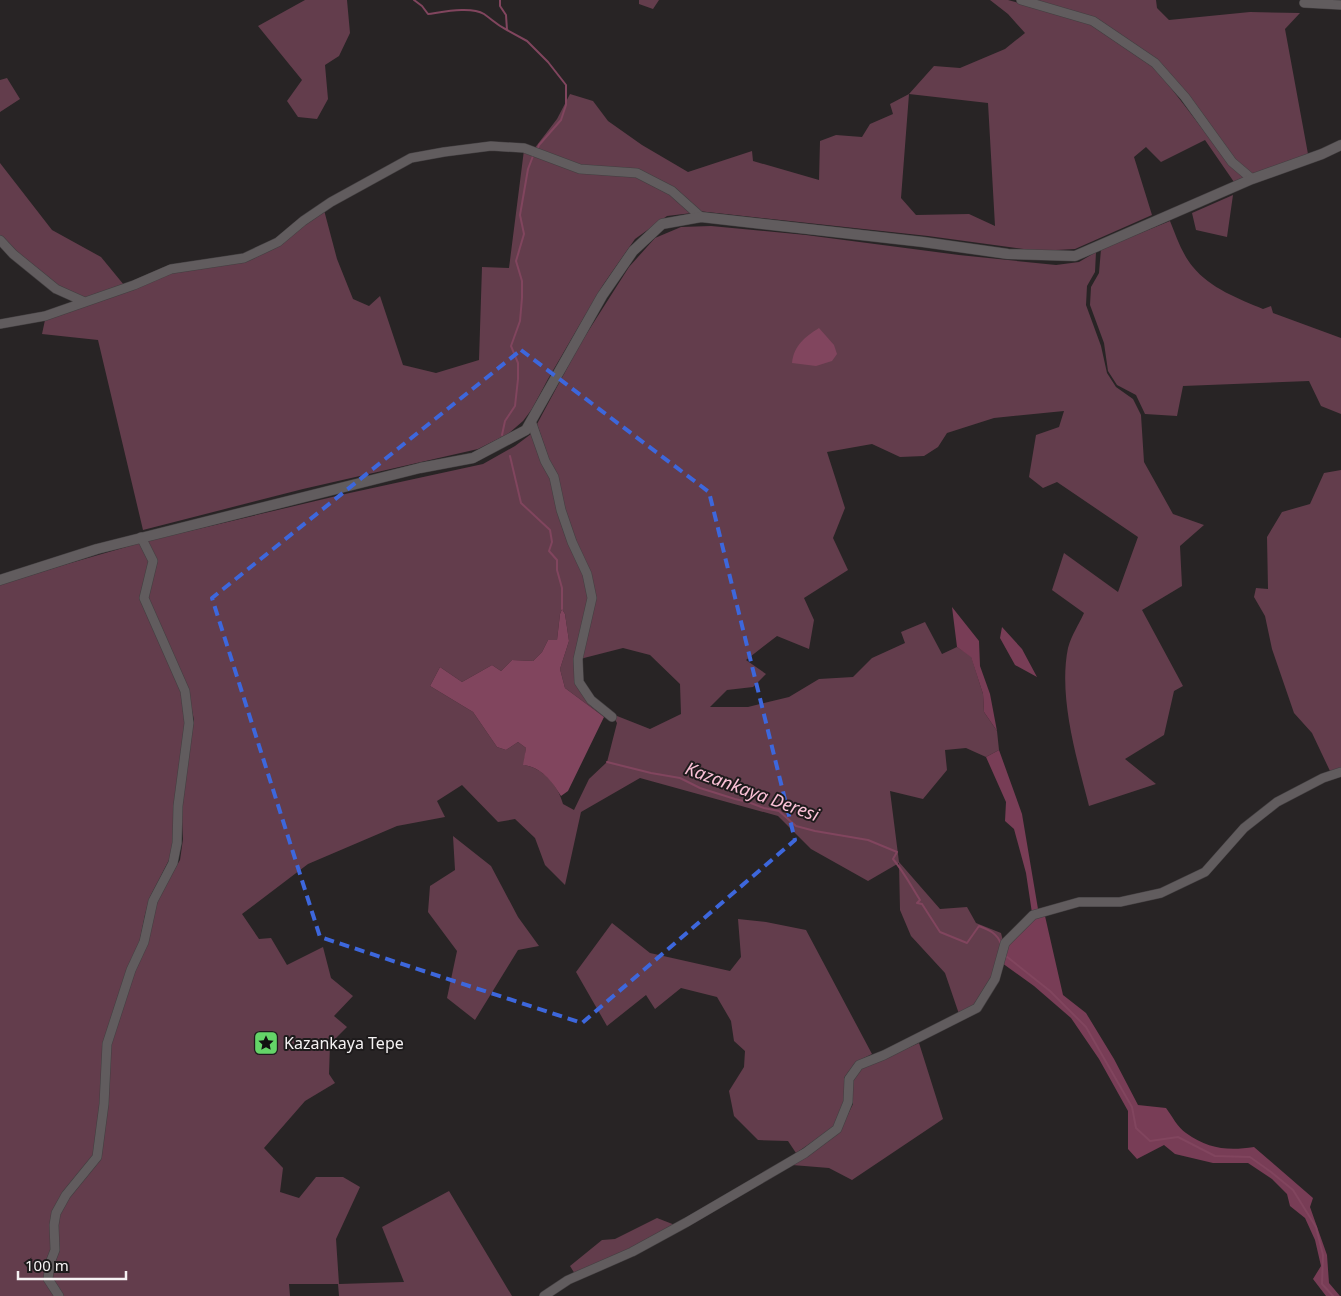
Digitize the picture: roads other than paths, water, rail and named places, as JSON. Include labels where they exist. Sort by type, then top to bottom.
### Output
[{"type":"street","points":[[1021,0],[1093,21],[1156,63],[1184,96],[1232,162],[1252,179]]},
{"type":"street","points":[[1304,3],[1341,5]]},
{"type":"street","points":[[0,580],[97,549],[420,468],[473,458],[526,430],[602,296],[633,251],[662,224],[701,217],[923,242],[1008,254],[1075,256],[1252,179],[1322,154],[1341,145]]},
{"type":"street","points":[[0,324],[45,316],[134,285],[171,269],[244,258],[278,242],[303,221],[331,202],[411,158],[444,152],[491,146],[524,148],[580,169],[637,173],[672,191],[701,217]]},
{"type":"street","points":[[0,240],[13,254],[56,289],[85,302]]},
{"type":"street","points":[[531,421],[545,461],[554,477],[561,510],[572,542],[587,574],[592,598],[578,659],[579,682],[591,700],[612,717]]},
{"type":"street","points":[[59,1296],[48,1279],[50,1263],[55,1250],[54,1224],[56,1212],[66,1195],[97,1157],[104,1104],[107,1044],[130,970],[144,942],[153,900],[173,863],[177,843],[178,806],[190,723],[186,692],[144,598],[153,562],[141,538]]},
{"type":"street","points":[[544,1296],[568,1280],[632,1252],[687,1222],[805,1153],[836,1129],[848,1102],[849,1079],[859,1065],[884,1055],[977,1008],[995,979],[1004,943],[1034,915],[1079,902],[1120,902],[1161,894],[1205,872],[1244,828],[1277,802],[1323,778],[1341,772]]},
{"type":"waterway","points":[[414,0],[428,14],[472,10],[484,14],[507,30]]},
{"type":"waterway","points":[[500,0],[500,6],[506,15],[507,30],[527,41],[548,62],[566,85],[566,105],[561,120],[539,145],[537,150]]},
{"type":"waterway","points":[[502,435],[505,421],[515,406],[518,363],[511,346],[520,321],[522,298],[522,281],[516,261],[524,234],[520,215],[528,169],[533,156]]},
{"type":"waterway","points":[[510,456],[521,503],[550,530],[552,542],[549,551],[557,560],[557,570],[562,588],[562,609]]},
{"type":"waterway","name":"Kazankaya Deresi","points":[[607,762],[680,778],[700,788],[779,811],[796,826],[868,840],[897,852],[893,859],[920,900],[917,903],[922,904],[940,932],[967,943],[979,926],[995,935],[1001,944]]},
{"type":"waterway","name":"Kazankaya Deresi","points":[[1006,956],[1050,991],[1086,1027],[1132,1107],[1136,1128],[1150,1141],[1178,1137],[1215,1156],[1250,1157],[1293,1190],[1316,1227],[1323,1255],[1322,1284],[1333,1296]]},
{"type":"place","name":"Kazankaya Tepe","points":[[266,1043]]}]
